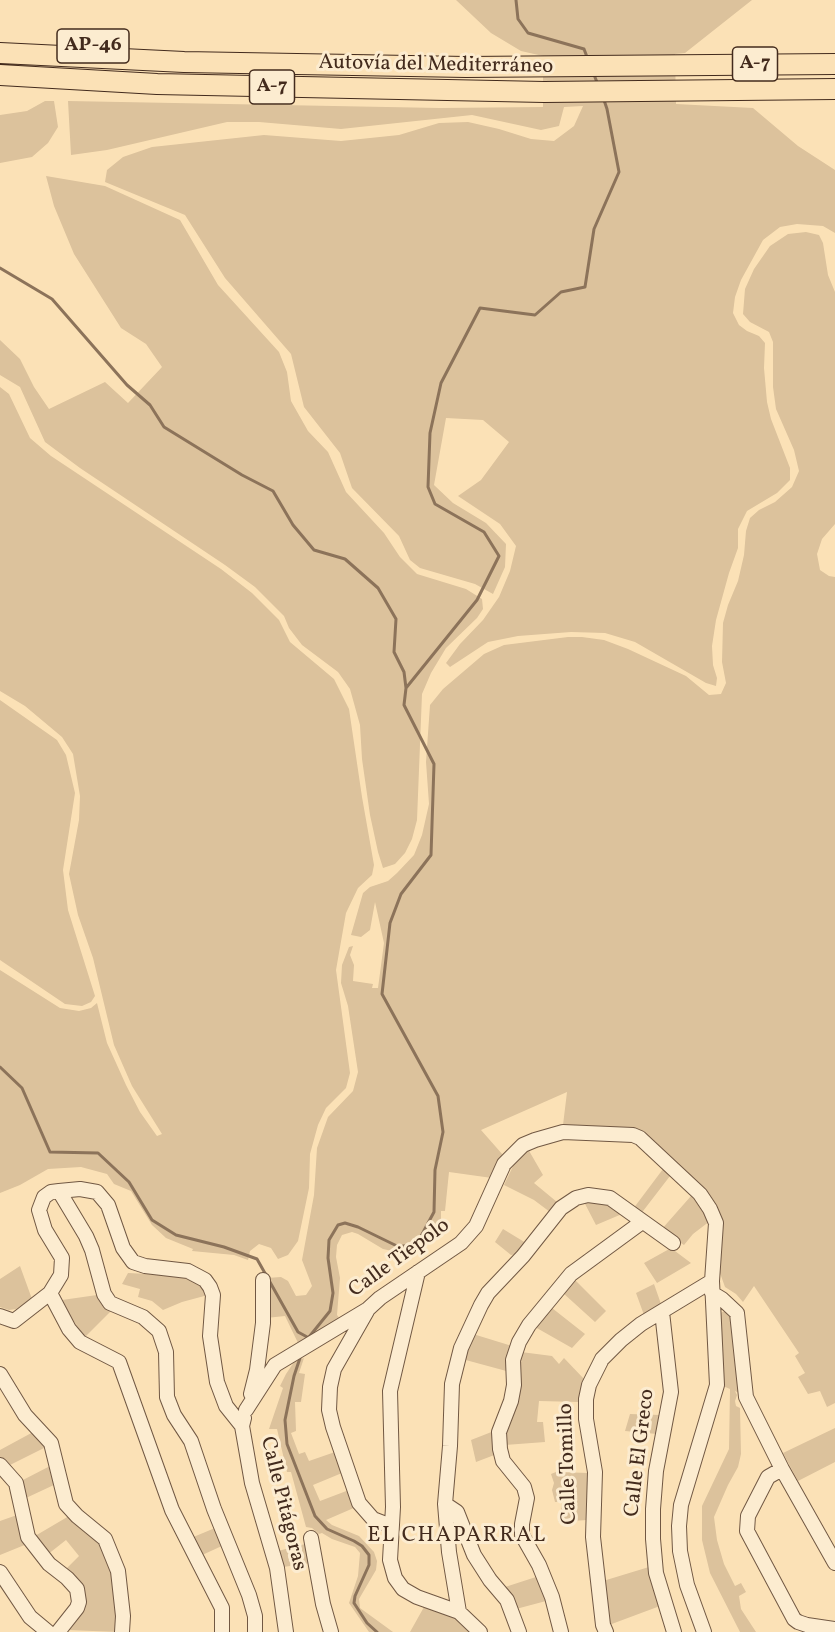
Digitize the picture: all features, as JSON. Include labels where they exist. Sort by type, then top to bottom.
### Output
[{"type":"highway","name":"AP-46","points":[[0,39],[154,51],[184,62]]},
{"type":"highway","name":"Autovía del Mediterráneo","points":[[0,52],[184,62],[465,67],[835,64]]},
{"type":"highway","name":"Autovía del Mediterráneo","points":[[0,75],[157,84],[544,92],[835,89]]},
{"type":"street","name":"Calle Tiepolo","points":[[246,1410],[275,1365],[368,1309],[380,1298],[461,1243],[476,1226],[504,1164],[524,1145],[563,1132],[627,1134],[640,1138],[700,1194],[710,1209],[717,1231],[712,1287],[717,1385],[681,1505],[679,1526],[680,1551],[687,1585],[704,1632]]},
{"type":"street","points":[[0,1316],[14,1321],[50,1293],[61,1275],[62,1258],[45,1230],[39,1210],[44,1197],[51,1192],[59,1191],[81,1189],[97,1192],[108,1205],[123,1248],[133,1262],[145,1266],[188,1271],[205,1280],[213,1295],[210,1336],[217,1383],[226,1406],[242,1426]]},
{"type":"street","points":[[59,1191],[86,1236],[104,1294],[110,1303],[142,1317],[159,1331],[166,1352],[166,1397],[174,1415],[191,1441],[214,1509],[249,1595],[255,1616],[255,1632]]},
{"type":"street","points":[[459,1612],[448,1552],[445,1504],[452,1384],[456,1363],[488,1293],[523,1257],[561,1208],[576,1198],[588,1195],[610,1198],[673,1243]]},
{"type":"street","points":[[561,1632],[552,1597],[539,1565],[522,1535],[527,1498],[524,1486],[503,1461],[500,1449],[499,1432],[511,1401],[514,1385],[513,1360],[519,1342],[529,1325],[571,1274],[642,1222]]},
{"type":"street","points":[[418,1272],[390,1391],[393,1507],[390,1560],[395,1578],[404,1589],[417,1598],[459,1612],[480,1632]]},
{"type":"street","name":"Calle Pitágoras","points":[[263,1280],[263,1323],[257,1370],[242,1426],[252,1483],[278,1568],[286,1632]]},
{"type":"street","points":[[712,1287],[737,1313],[746,1397],[782,1469],[835,1563]]},
{"type":"street","name":"Calle Tomillo","points":[[606,1632],[603,1624],[593,1537],[595,1472],[586,1419],[586,1399],[594,1372],[602,1359],[641,1324],[712,1287]]},
{"type":"street","points":[[50,1293],[69,1329],[80,1342],[118,1362],[172,1510],[222,1608],[222,1632]]},
{"type":"street","points":[[368,1309],[334,1369],[329,1410],[359,1503],[373,1519],[391,1526]]},
{"type":"street","name":"Calle El Greco","points":[[662,1312],[671,1392],[656,1471],[653,1539],[656,1573],[674,1632]]},
{"type":"street","points":[[0,1374],[25,1415],[51,1443],[66,1504],[105,1539],[118,1571],[123,1616],[122,1632]]},
{"type":"street","points":[[0,1465],[16,1483],[28,1537],[49,1564],[77,1589],[79,1602],[77,1608],[58,1632]]},
{"type":"street","points":[[782,1469],[768,1477],[747,1516],[747,1531],[794,1619],[807,1625],[829,1630]]},
{"type":"street","points":[[445,1504],[457,1512],[474,1556],[507,1600],[519,1632]]},
{"type":"street","points":[[311,1538],[330,1632]]},
{"type":"street","points":[[0,1572],[30,1617],[48,1632]]},
{"type":"shaded area","points":[[456,0],[752,0],[685,53],[675,54],[676,104],[753,108],[798,146],[835,170],[835,233],[823,226],[797,224],[780,227],[763,240],[741,280],[735,297],[733,313],[739,325],[759,336],[765,343],[764,368],[767,402],[771,419],[790,468],[790,480],[777,493],[747,511],[738,529],[738,548],[716,620],[712,646],[716,686],[706,683],[635,642],[605,633],[571,632],[518,636],[488,642],[450,667],[446,663],[483,620],[499,597],[510,571],[516,546],[500,524],[458,496],[481,480],[509,442],[483,420],[446,418],[434,485],[453,503],[486,523],[506,544],[505,567],[493,594],[475,584],[420,568],[410,560],[399,536],[352,488],[340,453],[304,407],[291,354],[225,278],[185,215],[105,182],[107,170],[123,157],[152,147],[264,135],[341,141],[399,135],[439,123],[468,122],[531,139],[554,141],[574,126],[583,106],[564,107],[559,126],[541,130],[472,115],[341,129],[259,122],[227,122],[107,150],[71,155],[68,101],[440,108],[543,107],[543,56],[521,51],[491,33]]},
{"type":"shaded area","points":[[45,101],[54,101],[58,127],[48,143],[32,157],[0,163],[0,115],[27,111]]},
{"type":"shaded area","points":[[46,176],[105,186],[180,220],[218,285],[279,352],[287,372],[291,401],[308,431],[328,452],[346,492],[384,533],[400,557],[417,574],[466,589],[482,599],[483,609],[477,618],[446,648],[422,694],[417,820],[405,853],[395,864],[383,868],[378,852],[362,759],[360,725],[350,689],[338,672],[302,645],[289,628],[284,616],[255,587],[45,442],[20,387],[0,375],[0,340],[20,359],[34,387],[49,409],[105,382],[128,403],[162,367],[146,344],[121,328],[74,254],[54,206]]},
{"type":"shaded area","points":[[806,232],[819,235],[823,243],[828,275],[835,292],[835,524],[822,539],[817,554],[820,570],[835,577],[835,1403],[827,1407],[820,1391],[808,1394],[798,1377],[805,1373],[795,1356],[799,1353],[754,1286],[743,1302],[725,1287],[720,1273],[722,1224],[636,1130],[563,1125],[567,1092],[481,1130],[503,1155],[492,1178],[449,1172],[445,1211],[441,1211],[441,1223],[428,1242],[410,1258],[406,1254],[383,1249],[358,1234],[352,1232],[342,1235],[337,1245],[336,1257],[340,1278],[337,1315],[340,1319],[299,1345],[285,1316],[266,1318],[267,1278],[281,1277],[288,1281],[296,1296],[306,1295],[312,1286],[302,1260],[314,1195],[317,1148],[328,1117],[353,1091],[358,1072],[348,1006],[341,983],[342,965],[349,947],[353,946],[350,955],[354,965],[353,981],[373,984],[372,988],[378,988],[384,943],[375,902],[370,930],[361,937],[351,935],[363,893],[370,887],[388,881],[397,873],[414,855],[422,835],[429,804],[426,762],[430,705],[443,689],[484,654],[504,645],[568,637],[604,640],[686,676],[709,695],[721,694],[726,683],[722,662],[723,623],[738,581],[750,518],[759,510],[775,502],[792,487],[799,471],[794,450],[776,409],[773,387],[773,342],[769,332],[750,322],[743,314],[745,289],[754,269],[770,246],[788,234]]},
{"type":"shaded area","points":[[0,387],[9,394],[30,438],[51,456],[221,569],[252,593],[279,620],[290,642],[334,679],[349,709],[374,865],[372,875],[358,888],[346,913],[336,970],[350,1073],[346,1088],[326,1108],[318,1125],[310,1154],[309,1188],[298,1241],[288,1255],[278,1259],[271,1248],[259,1244],[250,1251],[248,1260],[234,1255],[192,1251],[193,1249],[166,1238],[152,1225],[131,1191],[114,1184],[107,1174],[81,1167],[48,1169],[0,1193],[0,970],[60,1008],[79,1011],[91,1008],[97,1003],[107,1043],[126,1085],[140,1112],[157,1136],[162,1134],[132,1086],[114,1045],[93,958],[78,915],[69,874],[79,820],[80,796],[73,754],[62,737],[25,706],[0,691]]},
{"type":"shaded area","points":[[0,700],[57,740],[66,755],[75,793],[63,870],[68,910],[95,996],[91,1002],[82,1006],[65,1004],[0,960]]},
{"type":"shaded area","points":[[528,1149],[543,1175],[534,1183],[557,1202],[550,1212],[534,1200],[504,1185],[516,1160]]},
{"type":"shaded area","points":[[663,1169],[670,1176],[640,1215],[633,1209]]},
{"type":"shaded area","points":[[691,1196],[701,1206],[710,1221],[693,1234],[684,1245],[661,1230]]},
{"type":"shaded area","points":[[583,1200],[604,1201],[622,1214],[596,1225]]},
{"type":"shaded area","points":[[503,1229],[526,1243],[518,1254],[511,1255],[495,1242]]},
{"type":"shaded area","points":[[671,1248],[691,1263],[657,1283],[644,1263]]},
{"type":"shaded area","points":[[20,1266],[32,1299],[16,1309],[9,1310],[0,1307],[0,1279]]},
{"type":"shaded area","points":[[128,1273],[185,1276],[203,1286],[208,1295],[163,1310],[152,1301],[138,1297],[140,1289],[122,1284]]},
{"type":"shaded area","points":[[575,1280],[606,1311],[595,1322],[563,1293]]},
{"type":"shaded area","points":[[654,1284],[661,1304],[644,1315],[636,1293]]},
{"type":"shaded area","points":[[97,1295],[112,1310],[85,1337],[62,1300]]},
{"type":"shaded area","points":[[552,1308],[585,1334],[572,1348],[535,1327]]},
{"type":"shaded area","points":[[722,1312],[731,1312],[739,1393],[735,1391],[736,1406],[740,1408],[741,1454],[738,1467],[714,1517],[717,1540],[724,1564],[735,1586],[741,1583],[746,1592],[739,1596],[741,1609],[756,1632],[740,1632],[710,1573],[702,1540],[702,1506],[729,1449],[730,1389],[723,1386],[719,1317]]},
{"type":"shaded area","points":[[473,1334],[512,1346],[510,1372],[462,1359]]},
{"type":"shaded area","points":[[521,1352],[552,1356],[559,1364],[564,1358],[584,1379],[579,1402],[539,1401],[537,1422],[543,1422],[545,1442],[505,1445],[505,1433],[520,1396]]},
{"type":"shaded area","points":[[304,1358],[299,1373],[305,1374],[301,1402],[295,1402],[296,1431],[291,1433],[299,1454],[305,1452],[309,1461],[335,1452],[342,1473],[313,1485],[320,1501],[349,1490],[356,1507],[326,1520],[332,1525],[359,1536],[374,1552],[377,1561],[376,1570],[359,1599],[360,1608],[393,1632],[369,1632],[349,1603],[358,1576],[360,1553],[355,1547],[306,1527],[291,1472],[287,1472],[277,1429],[269,1429],[283,1388],[280,1386],[294,1362]]},
{"type":"shaded area","points":[[630,1414],[660,1415],[657,1434],[625,1431]]},
{"type":"shaded area","points":[[835,1428],[835,1462],[798,1481],[783,1453]]},
{"type":"shaded area","points":[[35,1431],[46,1447],[8,1466],[0,1457],[0,1450]]},
{"type":"shaded area","points":[[494,1431],[497,1454],[476,1462],[471,1440]]},
{"type":"shaded area","points":[[52,1465],[56,1484],[26,1498],[21,1481]]},
{"type":"shaded area","points":[[556,1472],[589,1473],[587,1520],[558,1522],[562,1502],[555,1502],[551,1474]]},
{"type":"shaded area","points":[[17,1515],[27,1544],[0,1555],[0,1521]]},
{"type":"shaded area","points":[[69,1516],[102,1543],[116,1586],[119,1632],[67,1630],[85,1606],[84,1592],[65,1570],[79,1556],[66,1540],[47,1555],[35,1536]]},
{"type":"shaded area","points":[[215,1528],[224,1545],[200,1556],[191,1538]]},
{"type":"shaded area","points":[[305,1544],[311,1563],[283,1567],[278,1551]]},
{"type":"shaded area","points":[[649,1567],[660,1606],[609,1625],[603,1581]]},
{"type":"shaded area","points":[[536,1577],[546,1601],[516,1609],[502,1588]]},
{"type":"shaded area","points":[[424,1607],[455,1617],[471,1632],[410,1632]]},
{"type":"waterway","points":[[516,0],[518,19],[528,33],[584,49],[587,57]]},
{"type":"waterway","points":[[593,72],[598,85]]},
{"type":"waterway","points":[[309,1337],[330,1311],[333,1293],[328,1258],[329,1240],[338,1225],[345,1223],[358,1227],[399,1247],[420,1238],[434,1212],[435,1170],[443,1132],[438,1096],[382,994],[390,923],[401,894],[431,855],[434,764],[404,705],[406,688],[477,600],[499,556],[484,532],[435,504],[428,487],[430,433],[441,383],[480,308],[535,315],[561,292],[585,287],[594,229],[619,172],[604,100]]},
{"type":"waterway","points":[[0,268],[52,299],[127,385],[150,405],[164,427],[242,475],[273,491],[293,525],[314,550],[345,559],[378,588],[396,619],[394,652],[404,672],[406,688]]},
{"type":"waterway","points":[[0,1067],[22,1088],[50,1152],[98,1153],[129,1182],[152,1220],[176,1235],[224,1247],[257,1259],[298,1332],[309,1338]]},
{"type":"waterway","points":[[300,1358],[285,1420],[287,1444],[315,1516],[327,1529],[354,1541],[362,1546],[369,1555],[369,1565],[354,1603],[367,1623],[377,1632]]},
{"type":"district","name":"EL CHAPARRAL","points":[[457,1537]]}]
